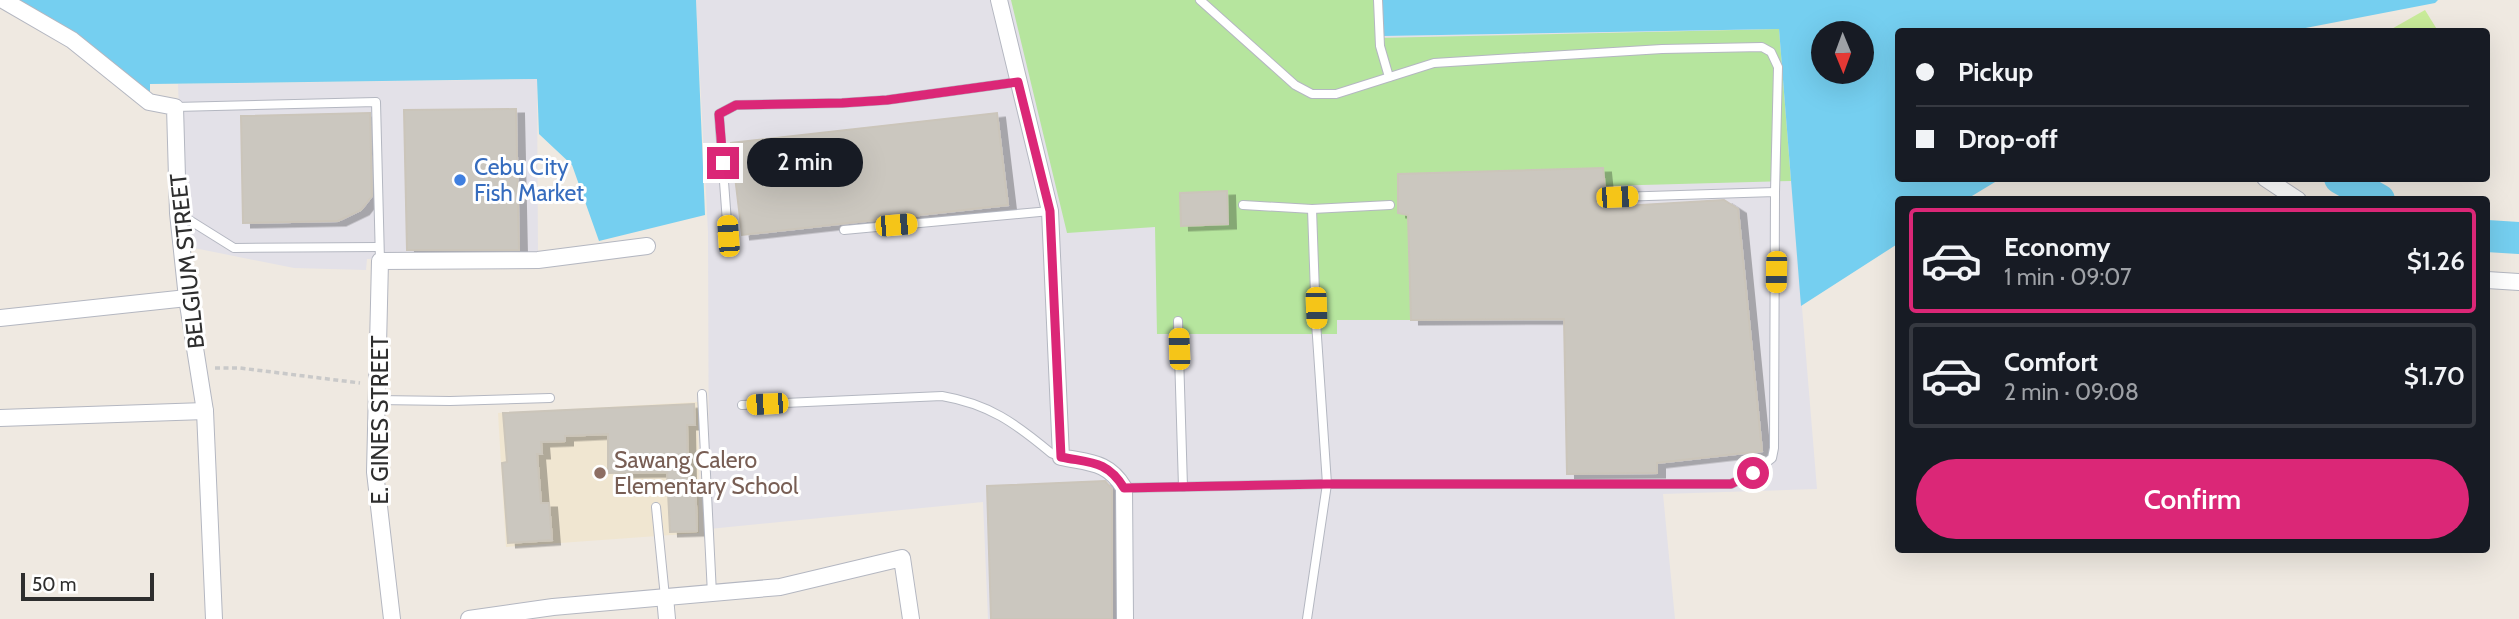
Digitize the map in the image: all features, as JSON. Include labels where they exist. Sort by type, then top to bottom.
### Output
[{"type":"street","points":[[3,0],[72,40],[149,102],[175,107]]},
{"type":"street","points":[[999,0],[1050,211],[1061,457],[1103,465],[1116,474],[1124,488],[1125,619]]},
{"type":"street","name":"BELGIUM STREET","points":[[175,107],[178,213],[187,298],[205,411],[214,619]]},
{"type":"street","points":[[2271,182],[2292,196]]},
{"type":"street","points":[[380,254],[538,260],[647,246]]},
{"type":"street","name":"E. GINES STREET","points":[[380,254],[375,472],[392,619]]},
{"type":"street","points":[[2490,280],[2519,282]]},
{"type":"street","points":[[0,318],[187,298]]},
{"type":"street","points":[[0,418],[205,411]]},
{"type":"street","points":[[469,619],[553,607],[780,587],[902,558],[911,619]]},
{"type":"street","points":[[665,597],[667,619]]},
{"type":"lane","points":[[1124,488],[1327,484],[1731,484],[1753,473],[1772,458],[1774,448],[1778,67],[1771,52],[1762,47],[1713,47],[1475,59],[1434,63],[1336,94],[1312,94],[1295,85],[1200,0]]},
{"type":"lane","points":[[1378,0],[1380,46],[1389,77]]},
{"type":"lane","points":[[728,236],[719,114],[736,105],[887,100],[1018,82]]},
{"type":"lane","points":[[175,107],[376,102],[380,254],[234,248],[178,213]]},
{"type":"lane","points":[[1617,197],[1775,192]]},
{"type":"lane","points":[[1243,205],[1312,209],[1390,205]]},
{"type":"lane","points":[[1307,619],[1327,484],[1316,322],[1312,209]]},
{"type":"lane","points":[[844,230],[1050,211]]},
{"type":"lane","points":[[1178,321],[1183,487]]},
{"type":"lane","points":[[378,393],[450,401],[550,398]]},
{"type":"lane","points":[[702,394],[712,594]]},
{"type":"lane","points":[[742,405],[942,396],[963,400],[1000,414],[1051,453],[1061,457]]},
{"type":"lane","points":[[656,507],[665,597]]},
{"type":"path","points":[[199,368],[240,368],[378,393]]},
{"type":"shaded area","points":[[696,0],[1383,0],[1383,36],[1779,29],[1817,489],[1663,494],[1675,619],[988,619],[983,502],[709,529],[708,232]]},
{"type":"shaded area","points":[[537,79],[538,255],[367,259],[366,270],[294,268],[184,246],[178,84]]},
{"type":"shaded area","name":"Sawang Calero Elementary School","points":[[698,402],[699,533],[506,547],[498,413]]},
{"type":"green space","points":[[1011,0],[1375,0],[1376,38],[1779,29],[1791,181],[1605,186],[1603,168],[1398,174],[1398,213],[1408,215],[1411,320],[1337,320],[1337,334],[1157,334],[1155,227],[1067,233]]},
{"type":"green space","points":[[2425,10],[2436,28],[2393,28]]},
{"type":"water","points":[[4,0],[696,0],[705,215],[599,241],[572,165],[539,134],[537,79],[150,84],[150,100]]},
{"type":"water","points":[[1383,0],[2438,0],[2435,3],[2306,28],[1895,28],[1895,182],[1995,182],[1972,196],[1895,196],[1895,246],[1801,306],[1779,29],[1383,36]]},
{"type":"building","name":"Cebu City Fish Market","points":[[516,109],[519,250],[407,250],[404,110]]},
{"type":"building","points":[[370,113],[372,196],[361,210],[338,221],[243,223],[241,116]]},
{"type":"building","points":[[997,113],[1008,205],[742,235],[731,143]]},
{"type":"building","points":[[1603,168],[1607,207],[1724,200],[1738,209],[1762,451],[1657,463],[1657,473],[1567,474],[1564,319],[1411,320],[1408,215],[1398,213],[1398,174]]},
{"type":"building","points":[[1227,191],[1228,224],[1181,226],[1180,193]]},
{"type":"building","points":[[694,404],[695,425],[687,425],[688,480],[695,479],[697,531],[670,532],[667,472],[608,473],[608,434],[565,436],[565,441],[541,442],[542,454],[537,454],[541,503],[549,503],[552,540],[508,543],[502,463],[507,462],[503,413]]},
{"type":"building","points":[[1105,481],[1112,489],[1112,619],[991,619],[987,486]]},
{"type":"waterway","points":[[2347,182],[2372,196]]},
{"type":"waterway","points":[[2490,236],[2519,238]]},
{"type":"place","name":"Cebu City Fish Market","points":[[460,180]]},
{"type":"place","name":"Sawang Calero Elementary School","points":[[600,473]]},
{"type":"route","points":[[723,163],[719,114],[736,105],[887,100],[1018,82],[1050,211],[1061,457],[1103,465],[1116,474],[1124,488],[1327,484],[1731,484],[1753,473]]}]
